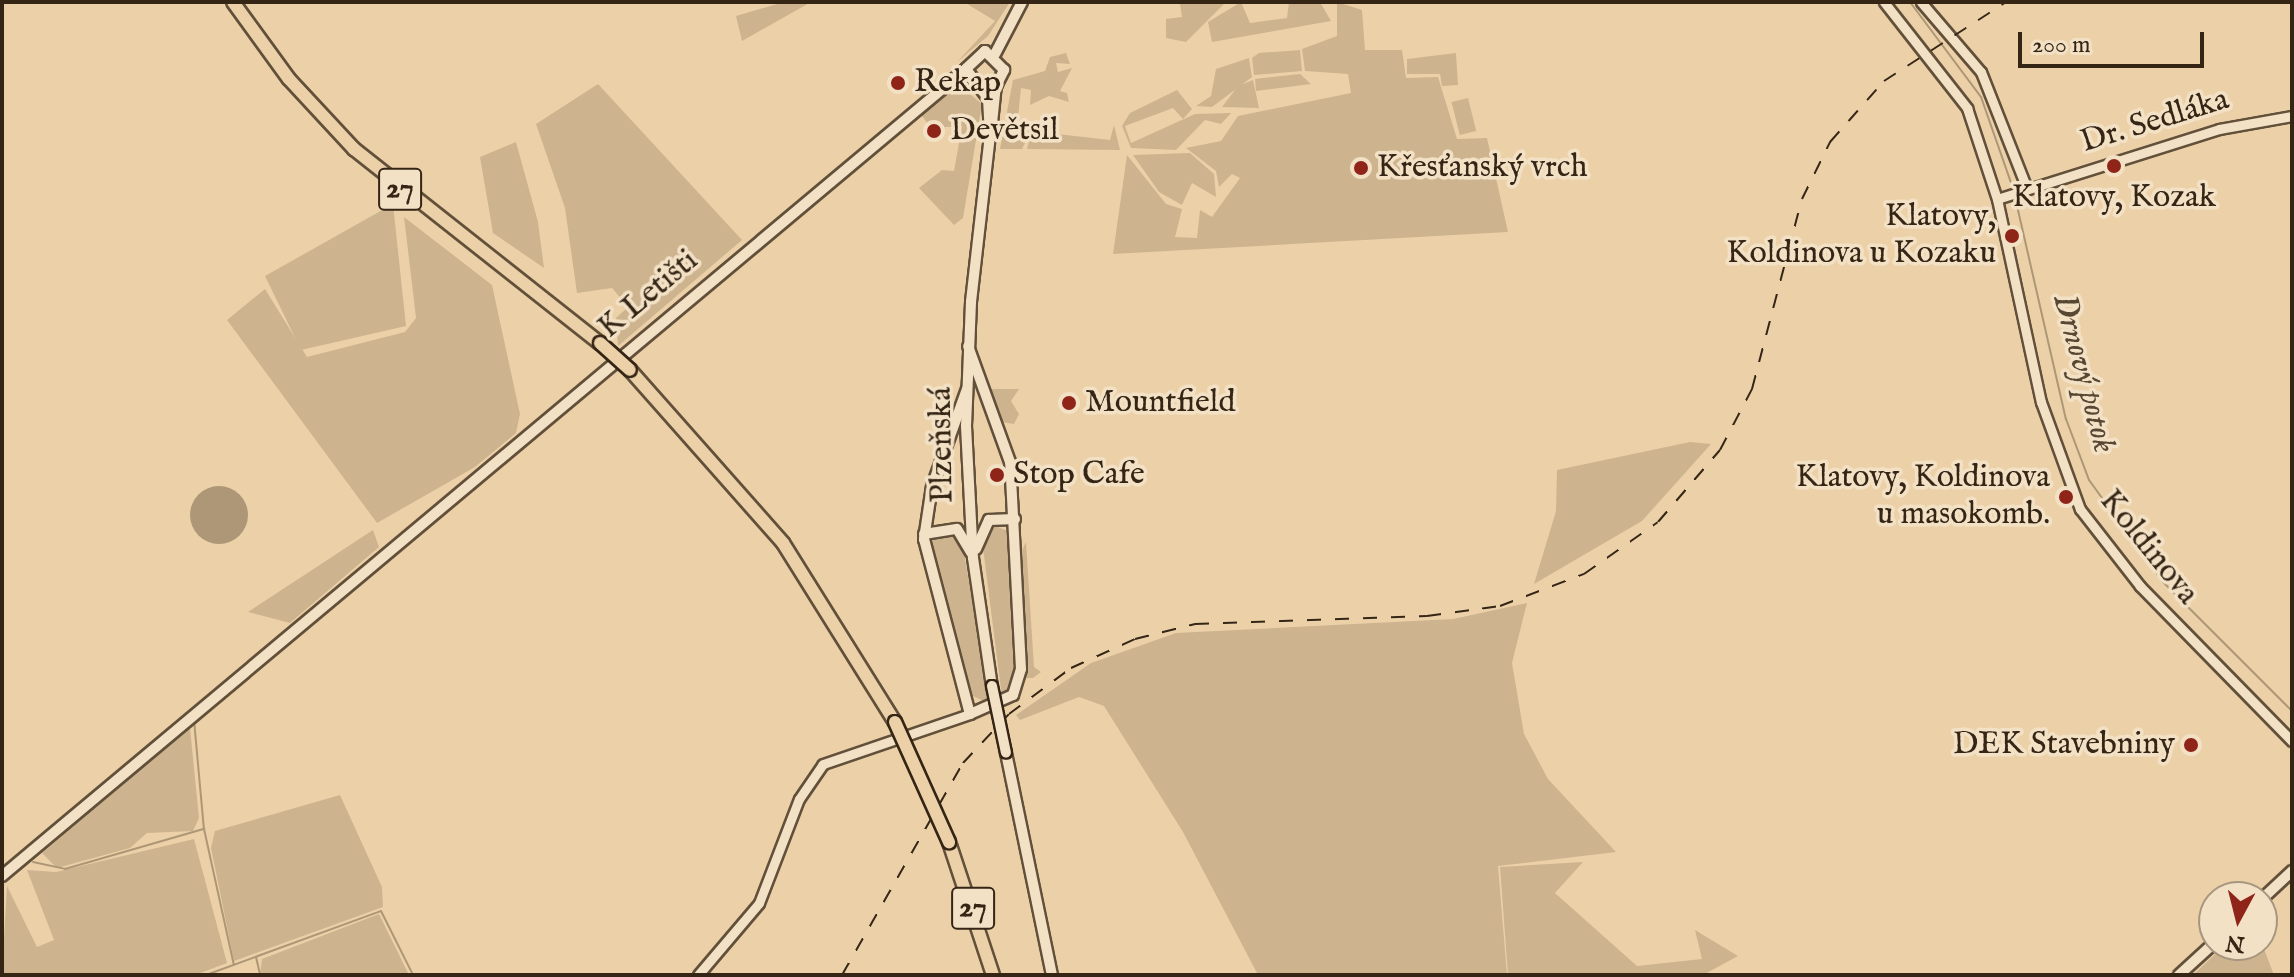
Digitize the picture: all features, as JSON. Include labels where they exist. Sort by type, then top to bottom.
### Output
[{"type":"main road","name":"27","points":[[233,2],[289,79],[354,149],[630,370],[783,543],[895,722],[949,842],[993,975]]},
{"type":"main road","name":"Plzeňská","points":[[966,69],[990,52],[1022,2]]},
{"type":"main road","name":"Plzeňská","points":[[990,52],[1004,69],[996,85],[968,346],[973,558],[992,686],[1052,975]]},
{"type":"main road","points":[[966,69],[969,80],[982,89],[996,85]]},
{"type":"main road","name":"K Letišti","points":[[2,876],[390,546],[966,69]]},
{"type":"main road","name":"K Letišti","points":[[943,86],[969,80]]},
{"type":"main road","name":"Plzeňská","points":[[982,89],[990,135]]},
{"type":"main road","points":[[967,389],[946,440],[924,534],[928,573],[970,714],[1004,702],[1020,685],[1015,519],[1001,431],[968,346]]},
{"type":"main road","points":[[973,558],[989,520],[1015,519]]},
{"type":"main road","points":[[924,534],[957,529],[973,558]]},
{"type":"main road","points":[[2179,975],[2198,958]]},
{"type":"street","name":"Koldinova","points":[[1884,2],[1961,95],[2001,198],[2039,394],[2080,509],[2140,586],[2292,741]]},
{"type":"street","points":[[1921,2],[1981,72],[2028,188]]},
{"type":"street","name":"Dr. Sedláka","points":[[2001,198],[2241,123],[2292,116]]},
{"type":"street","points":[[698,975],[759,903],[799,799],[823,764],[970,714]]},
{"type":"shaded area","points":[[784,2],[811,2],[742,41],[736,16]]},
{"type":"shaded area","points":[[964,2],[1010,2],[988,36],[957,62],[995,21]]},
{"type":"shaded area","points":[[1226,2],[1186,42],[1166,38],[1166,19],[1182,17],[1180,4]]},
{"type":"shaded area","points":[[1241,2],[1250,23],[1287,18],[1289,2],[1320,2],[1331,21],[1212,42],[1208,22]]},
{"type":"shaded area","points":[[1337,2],[1362,10],[1365,50],[1402,50],[1406,78],[1438,77],[1457,139],[1487,138],[1508,232],[1113,254],[1127,155],[1166,204],[1182,209],[1175,237],[1197,238],[1200,210],[1212,217],[1240,178],[1232,174],[1219,187],[1216,171],[1186,148],[1221,141],[1238,116],[1351,93],[1348,74],[1305,71],[1302,49],[1337,36]]},
{"type":"shaded area","points":[[1300,50],[1302,71],[1254,75],[1252,58],[1259,53]]},
{"type":"shaded area","points":[[1066,53],[1070,64],[1056,63],[1058,72],[1072,68],[1060,91],[1067,93],[1069,102],[1049,96],[1030,105],[1031,90],[1021,88],[1017,128],[1030,125],[1045,135],[1028,137],[1022,149],[1000,149],[1013,80],[1045,71],[1050,57]]},
{"type":"shaded area","points":[[1456,53],[1458,85],[1442,86],[1440,74],[1407,74],[1407,59]]},
{"type":"shaded area","points":[[1249,58],[1252,77],[1212,107],[1196,106],[1211,96],[1216,69]]},
{"type":"shaded area","points":[[1300,74],[1311,84],[1256,91],[1255,79]]},
{"type":"shaded area","points":[[1253,80],[1259,108],[1222,107],[1238,86]]},
{"type":"shaded area","points":[[598,84],[742,240],[618,346],[616,318],[628,307],[612,288],[577,293],[565,208],[536,124]]},
{"type":"shaded area","points":[[959,85],[982,104],[963,218],[954,225],[919,188],[942,170],[954,171],[962,126],[931,128],[916,108]]},
{"type":"shaded area","points":[[1177,90],[1192,109],[1183,119],[1173,108],[1125,126],[1131,143],[1195,114],[1231,113],[1221,124],[1205,120],[1176,150],[1131,148],[1122,126],[1130,113]]},
{"type":"shaded area","points":[[1468,98],[1476,131],[1460,135],[1452,102]]},
{"type":"shaded area","points":[[1114,125],[1120,150],[1027,149],[1029,141],[1057,134],[1110,140]]},
{"type":"shaded area","points":[[516,142],[538,222],[544,268],[493,233],[480,157]]},
{"type":"shaded area","points":[[1190,153],[1214,174],[1216,197],[1192,183],[1182,205],[1159,192],[1133,155]]},
{"type":"shaded area","points":[[393,204],[406,326],[301,350],[265,276]]},
{"type":"shaded area","points":[[404,217],[492,285],[520,414],[516,433],[475,467],[377,523],[227,320],[265,289],[307,357],[405,332],[416,318]]},
{"type":"shaded area","points":[[990,389],[1019,389],[1011,401],[1019,414],[1014,424],[1002,422]]},
{"type":"shaded area","points":[[1690,442],[1711,444],[1642,521],[1534,584],[1556,511],[1557,470]]},
{"type":"shaded area","points":[[219,486],[230,488],[239,495],[246,504],[246,526],[239,535],[230,542],[219,544],[208,542],[199,535],[192,526],[190,515],[192,504],[199,495],[208,488]]},
{"type":"shaded area","points":[[993,525],[1010,532],[1018,668],[1012,689],[1002,697],[982,540]]},
{"type":"shaded area","points":[[373,530],[379,547],[290,623],[248,612]]},
{"type":"shaded area","points":[[944,531],[961,536],[990,704],[971,695],[933,577],[929,543]]},
{"type":"shaded area","points":[[1026,542],[1034,667],[1041,672],[1033,678],[1025,678],[1019,557]]},
{"type":"shaded area","points":[[1527,603],[1512,663],[1524,734],[1548,779],[1616,852],[1498,866],[1507,975],[1258,975],[1183,832],[1104,706],[1079,697],[1020,720],[1016,715],[1091,663],[1176,633],[1453,619]]},
{"type":"shaded area","points":[[190,728],[199,818],[193,831],[147,833],[130,848],[57,868],[42,853]]},
{"type":"shaded area","points":[[340,795],[382,887],[383,907],[234,961],[211,848],[215,831]]},
{"type":"shaded area","points":[[194,839],[227,963],[195,975],[2,975],[7,886],[37,947],[54,940],[27,870],[56,872]]},
{"type":"shaded area","points":[[1583,862],[1555,893],[1637,966],[1702,959],[1695,930],[1738,956],[1703,975],[1508,975],[1500,867]]},
{"type":"shaded area","points":[[379,914],[409,975],[260,975],[262,959]]},
{"type":"shaded area","points":[[2208,961],[2269,961],[2274,975],[2193,975]]},
{"type":"waterway","name":"Drnový potok","points":[[1910,2],[1981,97],[2014,191]]},
{"type":"waterway","name":"Drnový potok","points":[[2015,197],[2066,419],[2089,480],[2162,581],[2292,711]]},
{"type":"waterway","points":[[194,720],[204,829],[234,965]]},
{"type":"waterway","points":[[33,862],[65,869],[204,829]]},
{"type":"waterway","points":[[206,975],[381,911],[413,975]]},
{"type":"waterway","points":[[256,957],[260,975]]},
{"type":"railway","points":[[842,975],[963,763],[1009,714],[1071,668],[1135,639],[1195,624],[1427,616],[1500,606],[1584,574],[1658,522],[1720,450],[1752,389],[1802,199],[1830,142],[1884,81],[2006,2]]},
{"type":"place","name":"Rekap","points":[[898,83]]},
{"type":"place","name":"Devětsil","points":[[934,131]]},
{"type":"place","name":"Klatovy, Kozak","points":[[2114,166]]},
{"type":"place","name":"Křesťanský vrch","points":[[1361,168]]},
{"type":"place","name":"Klatovy, Koldinova u Kozaku","points":[[2012,236]]},
{"type":"place","name":"Mountfield","points":[[1069,403]]},
{"type":"place","name":"Stop Cafe","points":[[997,475]]},
{"type":"place","name":"Klatovy, Koldinova u masokomb.","points":[[2066,497]]},
{"type":"place","name":"DEK Stavebniny","points":[[2191,745]]}]
